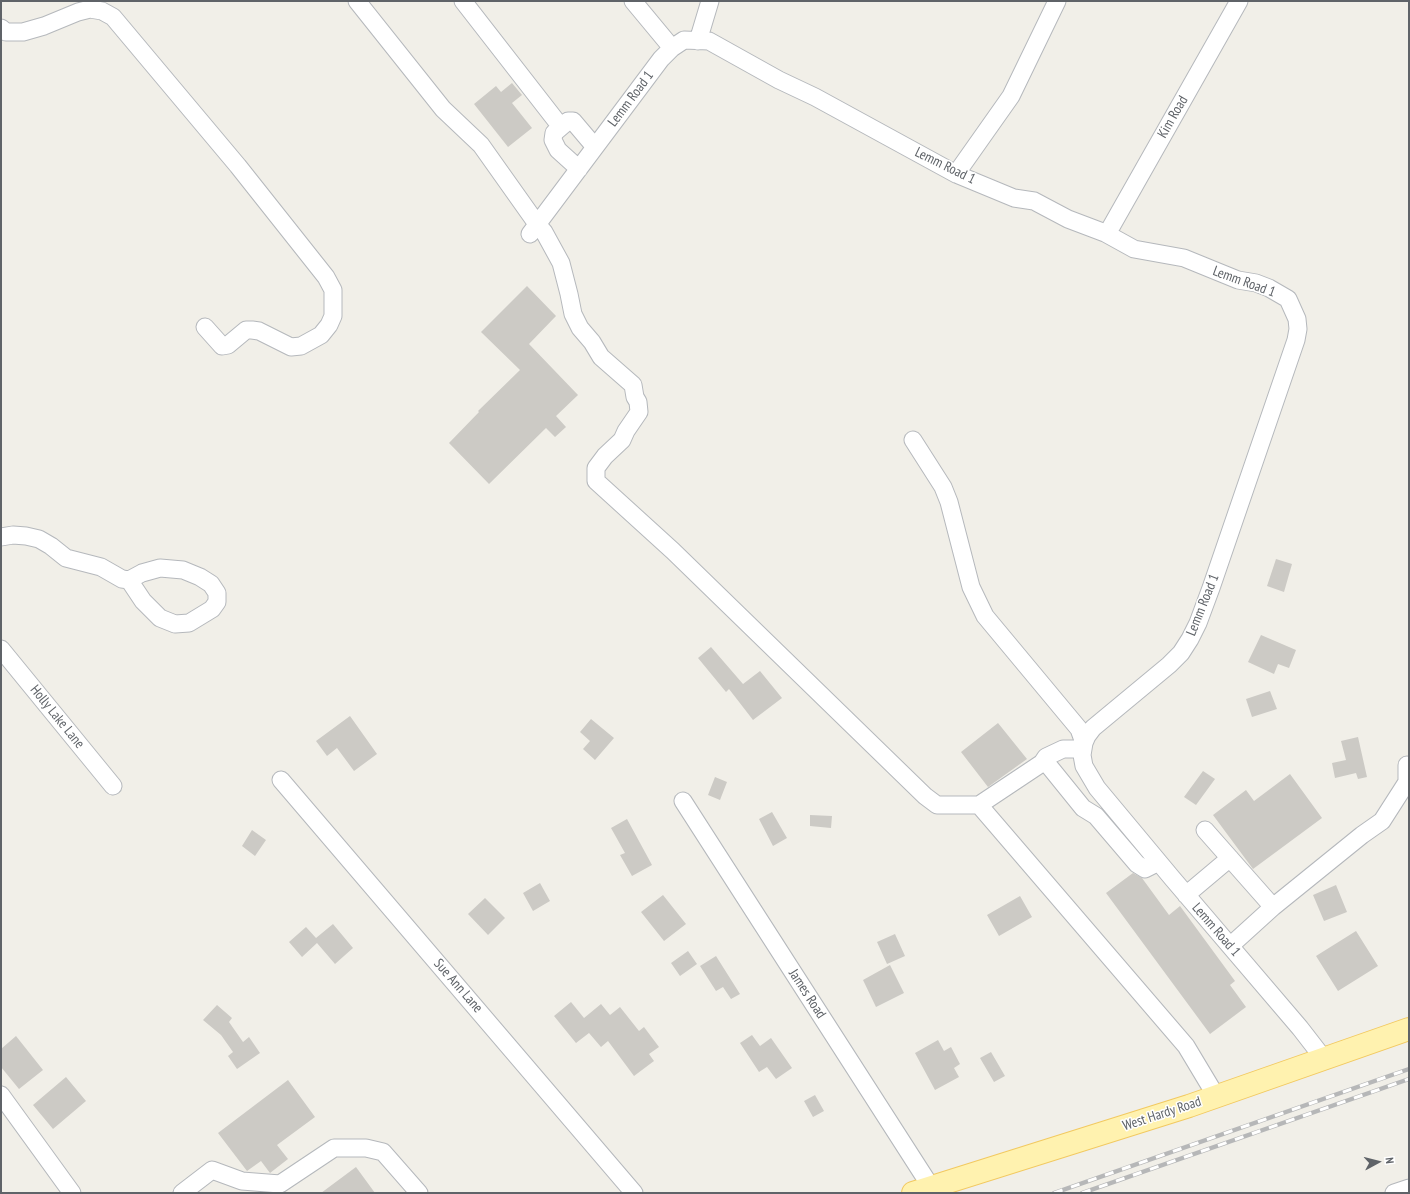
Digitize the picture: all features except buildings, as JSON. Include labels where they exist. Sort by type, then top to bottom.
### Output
[{"type":"main road","name":"West Hardy Road","points":[[922,1190],[1216,1096],[1409,1029]]},
{"type":"street","points":[[357,1],[443,109],[481,145],[534,229],[544,232],[561,263],[569,294],[572,314],[580,328],[592,342],[601,357],[633,385],[639,412],[626,431],[622,440],[596,468],[596,482],[673,551],[925,796],[937,805],[978,805],[1042,763],[1046,757],[1063,749],[1083,746],[1079,729],[985,616],[971,587],[943,486],[913,440]]},
{"type":"street","points":[[463,1],[561,128]]},
{"type":"street","points":[[633,1],[672,48]]},
{"type":"street","points":[[698,41],[710,1]]},
{"type":"street","points":[[956,174],[1011,96],[1057,1]]},
{"type":"street","name":"Kim Road","points":[[1107,234],[1240,1]]},
{"type":"street","points":[[1,28],[6,32],[24,32],[90,9],[102,11],[113,17],[238,166],[326,277],[333,290],[333,316],[329,325],[321,335],[301,346],[291,347],[259,331],[252,330],[246,330],[228,345],[222,346],[205,328]]},
{"type":"street","name":"Lemm Road 1","points":[[534,229],[661,60],[672,48],[684,40],[709,41],[956,174],[1014,198],[1034,201],[1068,219],[1107,234],[1134,249],[1184,258],[1238,280],[1256,283],[1269,288],[1288,299],[1297,319],[1298,329],[1287,368],[1198,623],[1181,653],[1169,665],[1093,728],[1087,736],[1083,746],[1082,755],[1084,766],[1097,788],[1300,1028],[1324,1059]]},
{"type":"street","points":[[579,169],[558,150],[553,140],[554,133],[568,121],[573,121],[595,147]]},
{"type":"street","points":[[1,537],[26,536],[39,539],[66,558],[101,567],[122,579],[129,580],[142,573],[160,568],[183,570],[200,577],[211,584],[217,593],[217,602],[212,609],[189,623],[175,624],[160,618],[143,601],[129,580]]},
{"type":"street","name":"Holly Lake Lane","points":[[1,649],[113,786]]},
{"type":"street","points":[[1046,757],[1049,766],[1083,808],[1096,816],[1136,864],[1145,869],[1151,866],[1156,859]]},
{"type":"street","points":[[1230,946],[1273,907],[1362,834],[1382,821],[1407,782],[1407,765]]},
{"type":"street","name":"Sue Ann Lane","points":[[281,780],[634,1193]]},
{"type":"street","name":"James Road","points":[[683,801],[922,1190]]},
{"type":"street","points":[[978,805],[1186,1046],[1216,1096]]},
{"type":"street","points":[[1205,830],[1273,907]]},
{"type":"street","points":[[1186,895],[1230,858]]},
{"type":"street","points":[[1,1095],[72,1193]]},
{"type":"street","points":[[182,1193],[212,1170],[242,1182],[280,1184],[334,1148],[366,1148],[383,1152],[419,1193]]},
{"type":"street","points":[[1394,1193],[1409,1188]]},
{"type":"railway","points":[[1054,1193],[1409,1069]]},
{"type":"railway","points":[[1082,1193],[1409,1079]]}]
